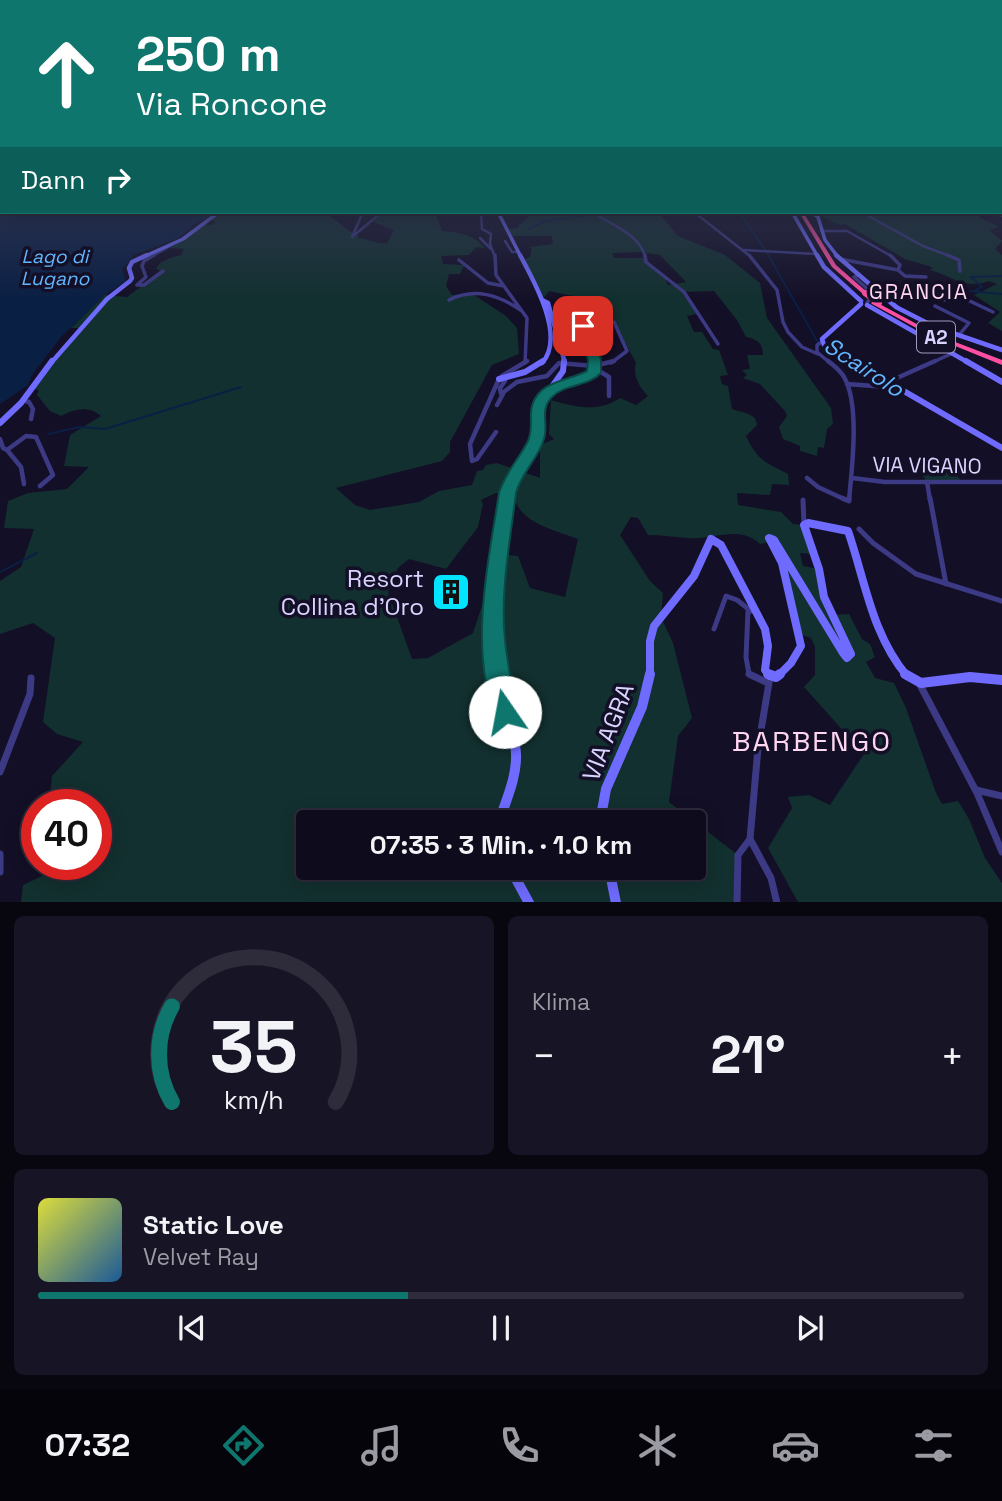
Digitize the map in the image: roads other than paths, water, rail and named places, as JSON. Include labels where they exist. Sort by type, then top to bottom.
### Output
[{"type":"highway","name":"A2","points":[[798,216],[829,265],[867,301],[935,336],[1002,360]]},
{"type":"street","points":[[0,424],[25,401],[54,358],[113,293],[131,279],[128,269],[132,262],[172,244],[215,216]]},
{"type":"street","points":[[361,216],[352,237],[379,216]]},
{"type":"street","points":[[481,216],[482,229],[491,234],[489,239],[492,249]]},
{"type":"street","points":[[499,379],[530,370],[548,356],[550,345],[542,300],[500,216]]},
{"type":"street","points":[[602,216],[635,239],[643,248],[646,262],[684,292],[718,344]]},
{"type":"street","points":[[699,216],[743,250],[778,292],[783,303],[784,323],[789,333],[809,352],[819,354],[837,369],[848,384],[852,478],[849,501],[818,487],[807,478]]},
{"type":"street","points":[[797,216],[816,254],[831,275],[906,328],[1002,382]]},
{"type":"street","points":[[817,216],[821,231],[839,259],[902,310],[959,335],[1002,349]]},
{"type":"street","points":[[868,216],[923,246],[959,260],[960,271]]},
{"type":"street","points":[[821,231],[850,232],[895,258],[900,265],[898,270]]},
{"type":"street","points":[[480,238],[499,258],[496,275],[525,314],[528,324],[527,362],[499,379],[470,444],[472,461],[477,459],[496,432]]},
{"type":"street","points":[[505,241],[511,251],[518,252]]},
{"type":"street","points":[[163,271],[144,285],[137,285],[146,277],[142,266],[144,261],[165,251],[172,244]]},
{"type":"street","points":[[743,250],[816,254]]},
{"type":"street","points":[[839,259],[898,270],[907,277],[926,277]]},
{"type":"street","points":[[459,260],[488,283],[505,286]]},
{"type":"street","points":[[819,354],[820,343],[873,294],[854,277],[860,276],[886,294],[902,310]]},
{"type":"street","points":[[886,294],[904,291],[919,298],[943,293],[945,296],[939,298],[944,300],[957,295],[993,312]]},
{"type":"street","points":[[449,300],[467,293],[489,294],[510,302],[525,314]]},
{"type":"street","points":[[503,810],[514,775],[516,752],[500,696],[492,630],[508,487],[537,439],[537,408],[563,371],[565,363],[548,303],[542,300]]},
{"type":"street","points":[[549,391],[591,376],[594,368],[583,325],[571,302]]},
{"type":"street","points":[[935,306],[969,323],[959,335]]},
{"type":"street","points":[[594,368],[613,362],[627,351],[614,322]]},
{"type":"street","points":[[820,343],[887,385],[1002,448]]},
{"type":"street","points":[[848,384],[887,385],[954,353]]},
{"type":"street","points":[[492,398],[517,382],[547,376],[557,365],[565,363],[594,368],[609,377],[609,397]]},
{"type":"street","points":[[498,405],[502,394],[500,388],[505,381],[499,379]]},
{"type":"street","points":[[25,401],[33,409],[31,419]]},
{"type":"street","points":[[7,450],[26,436],[36,437],[53,475],[40,486]]},
{"type":"street","points":[[0,439],[3,448],[21,467],[24,484]]},
{"type":"street","name":"VIA VIGANO","points":[[852,478],[1002,482]]},
{"type":"street","points":[[927,482],[946,584]]},
{"type":"street","points":[[714,629],[726,596],[737,600],[751,611],[746,657],[749,674],[769,680],[776,677],[798,653],[801,646],[782,563],[769,538],[774,540],[807,600],[833,635],[842,653],[847,658],[850,654],[824,597],[819,569],[804,525],[803,500]]},
{"type":"street","points":[[804,525],[808,523],[846,530],[883,639],[900,666],[919,682],[976,790],[1002,852]]},
{"type":"street","points":[[859,529],[873,543],[909,569],[946,584],[1002,601]]},
{"type":"street","name":"VIA AGRA","points":[[602,810],[605,795],[648,692],[655,624],[695,575],[708,554],[708,541],[711,539],[721,545],[751,611],[766,634],[768,652],[765,670],[769,680]]},
{"type":"street","points":[[0,772],[28,702],[31,678]]},
{"type":"street","points":[[919,682],[961,678],[1002,680]]},
{"type":"street","points":[[737,902],[738,855],[750,839],[758,748],[769,680]]},
{"type":"street","points":[[976,790],[1002,796]]},
{"type":"street","points":[[750,839],[771,877],[777,902]]},
{"type":"street","points":[[0,854],[0,872]]},
{"type":"street","points":[[517,880],[529,902]]},
{"type":"street","points":[[611,880],[616,902]]},
{"type":"water","name":"Lago di Lugano","points":[[0,216],[209,216],[194,224],[179,238],[134,255],[122,269],[126,281],[105,295],[62,336],[32,375],[28,385],[0,404]]},
{"type":"waterway","points":[[529,229],[545,221],[582,216]]},
{"type":"waterway","name":"Scairolo","points":[[742,216],[766,251],[817,341],[877,379]]},
{"type":"waterway","points":[[976,290],[982,287],[971,277],[1002,276]]},
{"type":"waterway","points":[[970,291],[1002,294]]},
{"type":"waterway","points":[[48,434],[80,427],[105,429],[241,387]]},
{"type":"waterway","points":[[0,572],[37,553]]},
{"type":"place","name":"Resort Collina d'Oro","points":[[451,592]]},
{"type":"district","name":"GRANCIA","points":[[919,291]]},
{"type":"district","name":"BARBENGO","points":[[812,741]]}]
